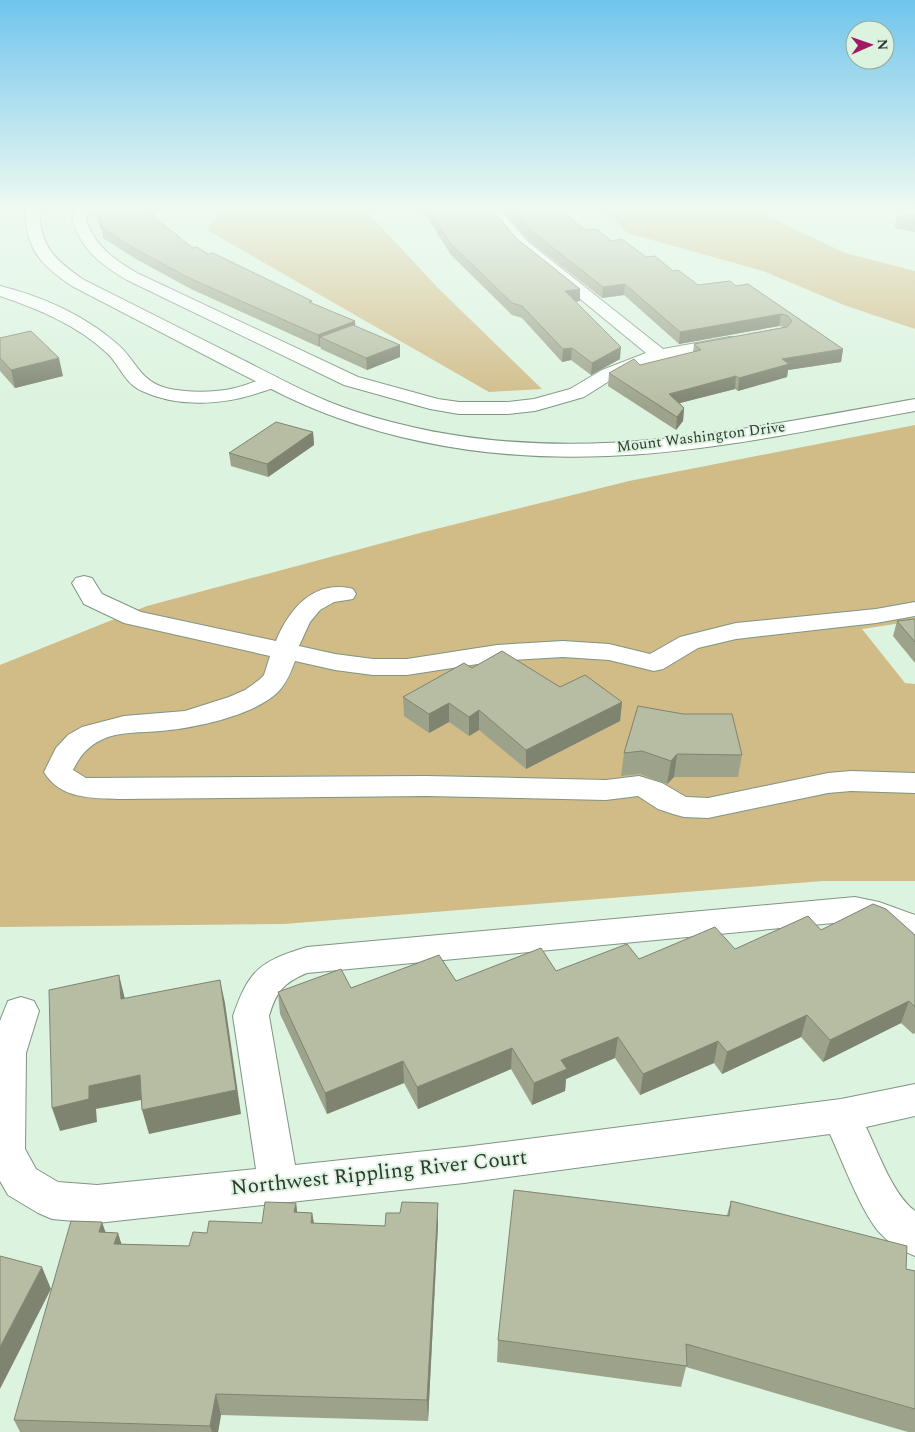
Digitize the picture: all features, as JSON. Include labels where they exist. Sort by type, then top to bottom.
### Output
[{"type":"street","name":"Mount Washington Drive","points":[[63,273],[106,299],[271,382],[339,413],[386,428],[430,438],[479,445],[566,451],[652,447],[712,439],[915,405]]},
{"type":"street","points":[[127,273],[351,381],[393,394],[437,405],[459,408],[506,408],[535,405],[578,392],[629,364],[659,354],[743,340]]},
{"type":"street","points":[[558,273],[659,354]]},
{"type":"street","points":[[0,292],[32,302],[95,335],[115,351],[128,373],[140,384],[162,392],[182,396],[234,394],[271,382]]},
{"type":"street","points":[[84,583],[93,598],[133,618],[285,652],[373,667],[407,666],[497,653],[563,649],[609,652],[654,663],[689,642],[736,631],[876,616],[915,609]]},
{"type":"street","points":[[344,594],[332,594],[308,605],[294,630],[276,677],[260,693],[239,703],[178,721],[115,726],[91,733],[71,748],[61,762],[58,772],[67,782],[79,787],[118,789],[426,786],[597,790],[639,786],[652,790],[670,802],[684,807],[708,808],[828,783],[915,783]]},
{"type":"street","points":[[278,1185],[251,1016],[256,999],[268,979],[284,967],[307,960],[855,909],[877,912],[903,922],[915,931]]},
{"type":"street","name":"Northwest Rippling River Court","points":[[21,1010],[8,1053],[5,1152],[22,1182],[52,1200],[97,1204],[464,1165],[841,1116],[915,1100]]},
{"type":"street","points":[[841,1116],[879,1197],[895,1221],[915,1236]]},
{"type":"shaded area","points":[[282,273],[424,273],[542,389],[489,392]]},
{"type":"shaded area","points":[[767,273],[915,273],[915,329],[844,305]]},
{"type":"shaded area","points":[[915,425],[915,621],[862,629],[905,683],[915,684],[915,881],[823,881],[284,924],[0,927],[0,665],[147,606],[420,533],[629,481]]},
{"type":"building","points":[[180,273],[254,273],[312,301],[309,302],[355,321],[318,335]]},
{"type":"building","points":[[481,273],[560,273],[580,289],[565,291],[621,347],[592,363],[572,348],[563,349],[522,306],[512,303]]},
{"type":"building","points":[[585,273],[682,273],[698,285],[730,281],[736,286],[748,284],[843,349],[782,359],[789,364],[669,394],[684,408],[677,417],[609,373],[634,359],[640,365],[701,350],[694,344],[787,327],[792,321],[788,316],[781,314],[680,332],[625,284],[603,287]]},
{"type":"building","points":[[353,325],[400,345],[366,358],[320,337]]},
{"type":"building","points":[[31,331],[59,358],[11,370],[0,358],[0,338]]},
{"type":"building","points":[[276,422],[313,432],[267,464],[229,453]]},
{"type":"building","points":[[915,619],[915,642],[897,621]]},
{"type":"building","points":[[502,651],[560,687],[585,675],[622,702],[526,750],[479,710],[469,717],[449,703],[429,714],[403,697],[464,663],[472,668]]},
{"type":"building","points":[[638,706],[683,714],[732,714],[742,755],[677,754],[671,761],[642,751],[624,753]]},
{"type":"building","points":[[873,904],[886,909],[915,935],[915,1007],[909,1001],[830,1040],[807,1015],[727,1052],[718,1041],[643,1074],[618,1037],[561,1060],[567,1069],[534,1083],[512,1048],[417,1087],[403,1061],[325,1093],[278,992],[341,969],[351,988],[439,955],[456,981],[541,948],[556,971],[627,944],[639,959],[715,927],[735,949],[808,916],[821,930]]},
{"type":"building","points":[[119,975],[121,999],[220,980],[236,1090],[142,1110],[140,1075],[89,1086],[89,1099],[52,1108],[49,990]]},
{"type":"building","points":[[514,1190],[729,1216],[731,1201],[907,1246],[906,1269],[915,1271],[915,1409],[686,1344],[687,1366],[498,1340]]},
{"type":"building","points":[[265,1202],[296,1203],[294,1212],[312,1213],[311,1223],[385,1226],[386,1213],[400,1213],[402,1202],[438,1203],[427,1400],[216,1394],[210,1426],[14,1420],[71,1221],[102,1222],[99,1232],[118,1233],[114,1244],[189,1246],[193,1232],[207,1233],[209,1221],[262,1223]]},
{"type":"building","points":[[0,1256],[42,1267],[0,1347]]}]
